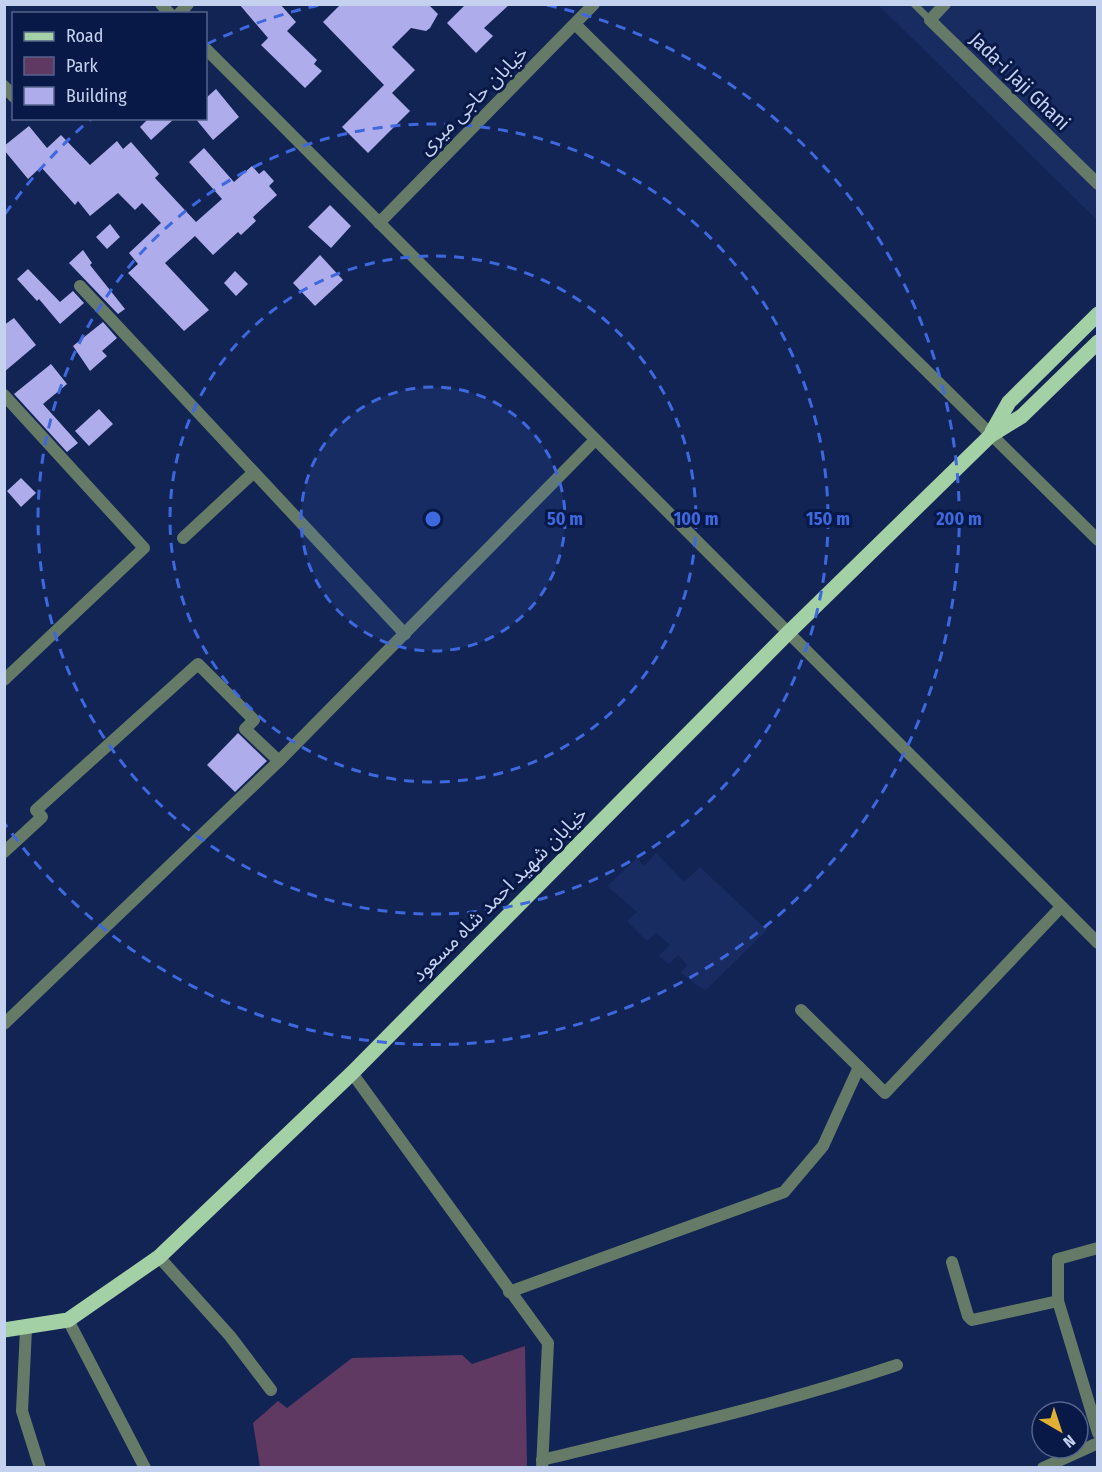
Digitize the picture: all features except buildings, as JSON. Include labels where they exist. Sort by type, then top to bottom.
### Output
[{"type":"main road","name":"خیابان شهید احمد شاه مسعود","points":[[991,435],[1009,402],[1098,314]]},
{"type":"main road","name":"خیابان شهید احمد شاه مسعود","points":[[4,1330],[26,1329],[68,1320],[159,1257],[352,1073],[788,633],[991,435],[1022,416],[1098,342]]},
{"type":"street","name":"خیابان حاجی میری","points":[[379,223],[594,4]]},
{"type":"street","points":[[930,20],[945,4]]},
{"type":"street","name":"Jada-i Jaji Ghani","points":[[930,20],[1098,184]]},
{"type":"street","points":[[575,24],[1098,540]]},
{"type":"street","points":[[207,51],[1098,943]]},
{"type":"street","points":[[80,286],[405,634]]},
{"type":"street","points":[[4,394],[144,548],[4,680]]},
{"type":"street","points":[[4,1024],[279,761],[595,440]]},
{"type":"street","points":[[183,538],[254,473]]},
{"type":"street","points":[[4,852],[42,817],[36,810],[198,664],[254,720],[245,729],[279,761]]},
{"type":"street","points":[[801,1010],[885,1093],[1061,907]]},
{"type":"street","points":[[509,1292],[784,1192],[823,1146],[860,1067]]},
{"type":"street","points":[[352,1073],[548,1343],[542,1464],[727,1415],[897,1365]]},
{"type":"street","points":[[1098,1248],[1058,1259],[1058,1301],[1098,1433]]},
{"type":"street","points":[[159,1257],[230,1336],[271,1390]]},
{"type":"street","points":[[952,1262],[968,1316],[972,1320],[1058,1301]]},
{"type":"street","points":[[68,1320],[145,1467]]},
{"type":"street","points":[[26,1329],[22,1411],[40,1467]]},
{"type":"street","points":[[1043,1467],[1098,1443]]},
{"type":"lane","points":[[914,4],[930,20]]},
{"type":"shaded area","points":[[878,5],[1097,5],[1097,220],[912,38]]},
{"type":"shaded area","points":[[656,853],[684,882],[700,867],[767,930],[705,991],[681,973],[687,965],[678,955],[669,964],[659,956],[670,945],[656,933],[647,941],[627,921],[637,912],[607,886],[637,858],[644,866]]},
{"type":"green space","points":[[525,1346],[527,1467],[260,1467],[253,1423],[278,1401],[287,1408],[352,1358],[462,1355],[472,1364]]}]
